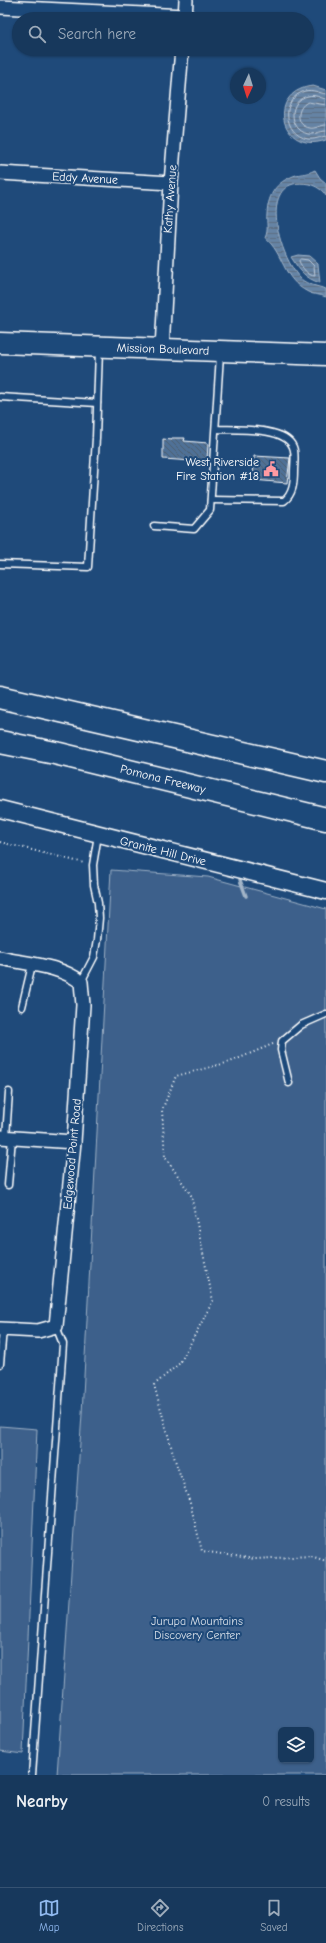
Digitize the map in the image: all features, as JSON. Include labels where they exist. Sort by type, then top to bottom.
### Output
[{"type":"highway","points":[[0,697],[326,772]]},
{"type":"highway","name":"Pomona Freeway","points":[[0,742],[55,753],[326,819]]},
{"type":"main road","name":"Mission Boulevard","points":[[0,343],[326,355]]},
{"type":"street","points":[[185,12],[186,0]]},
{"type":"street","points":[[0,7],[92,12]]},
{"type":"street","name":"Kathy Avenue","points":[[162,349],[171,183],[181,56]]},
{"type":"street","name":"Eddy Avenue","points":[[0,173],[171,183]]},
{"type":"street","name":"Granite Hill Drive","points":[[0,809],[326,891]]},
{"type":"street","points":[[0,958],[64,971],[81,982]]},
{"type":"street","name":"Edgewood Point Road","points":[[56,1326],[74,1142],[83,1005],[81,982]]},
{"type":"street","points":[[6,1137],[74,1142]]},
{"type":"street","points":[[1,1329],[38,1331],[56,1326]]},
{"type":"lane","points":[[0,564],[88,567],[99,346]]},
{"type":"lane","points":[[154,526],[194,529],[210,510],[220,351]]},
{"type":"lane","points":[[0,397],[97,403]]},
{"type":"lane","points":[[211,500],[284,501],[289,498],[294,481],[293,446],[287,439],[273,432],[216,428]]},
{"type":"lane","points":[[81,982],[94,957],[98,940],[99,918],[98,903],[94,885],[94,865],[98,834]]},
{"type":"lane","points":[[22,1007],[32,965]]},
{"type":"lane","points":[[289,1083],[280,1050],[282,1041],[301,1025],[326,1014]]},
{"type":"lane","points":[[8,1185],[6,1137],[9,1092]]},
{"type":"lane","points":[[32,1775],[63,1344],[56,1326]]},
{"type":"lane","points":[[0,1364],[1,1329]]},
{"type":"path","points":[[0,842],[94,865]]},
{"type":"path","points":[[282,1041],[230,1062],[176,1076],[162,1110],[165,1156],[191,1195],[212,1301],[180,1363],[154,1384],[175,1460],[190,1503],[202,1551],[255,1559],[311,1556],[326,1561]]},
{"type":"green space","name":"Jurupa Mountains Discovery Center","points":[[111,870],[208,877],[326,909],[326,1775],[57,1775],[82,1414]]},
{"type":"green space","points":[[0,1426],[37,1429],[23,1754],[0,1751]]},
{"type":"water","points":[[313,86],[326,90],[326,140],[310,142],[298,139],[289,131],[284,121],[284,110],[288,99],[298,90]]},
{"type":"water","points":[[315,170],[320,178],[326,183],[326,196],[321,190],[312,185],[292,184],[282,192],[277,204],[276,220],[285,254],[293,268],[304,281],[326,289],[326,297],[310,293],[299,287],[288,273],[276,251],[265,238],[267,232],[269,202],[276,187],[280,183],[294,176]]},
{"type":"water","points":[[298,255],[309,256],[318,264],[320,283],[310,279],[300,270],[291,257]]},
{"type":"building","points":[[172,438],[185,438],[184,441],[208,443],[207,462],[163,459],[163,439],[172,440]]},
{"type":"building","name":"West Riverside Fire Station #18","points":[[254,456],[290,458],[287,483],[253,480]]},
{"type":"waterway","points":[[240,880],[246,896]]},
{"type":"place","name":"West Riverside Fire Station #18","points":[[271,469]]}]
